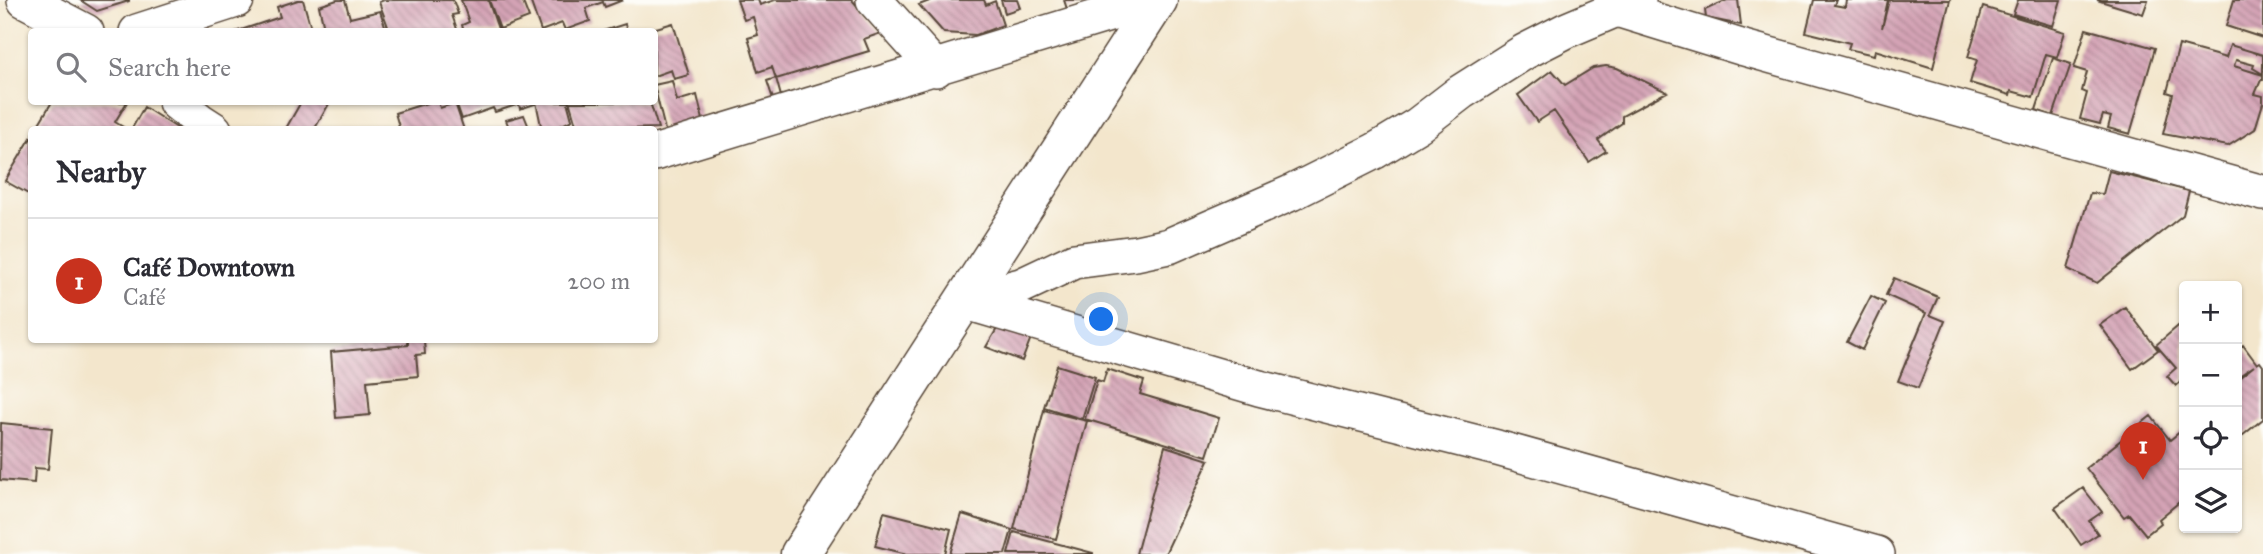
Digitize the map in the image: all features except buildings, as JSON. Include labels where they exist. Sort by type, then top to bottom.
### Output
[{"type":"street","points":[[25,0],[78,28]]},
{"type":"street","points":[[149,28],[236,0]]},
{"type":"street","points":[[874,0],[936,69]]},
{"type":"street","points":[[658,152],[1156,0]]},
{"type":"street","points":[[800,554],[1156,0]]},
{"type":"street","points":[[963,301],[1021,286],[1074,261],[1169,246],[1291,193],[1375,151],[1418,125],[1461,92],[1524,52],[1628,4],[1744,48],[2263,192]]},
{"type":"street","points":[[180,105],[208,126]]},
{"type":"street","points":[[963,301],[1259,388],[1497,448],[1877,554]]},
{"type":"place","name":"Café Downtown","points":[[2143,480]]}]
